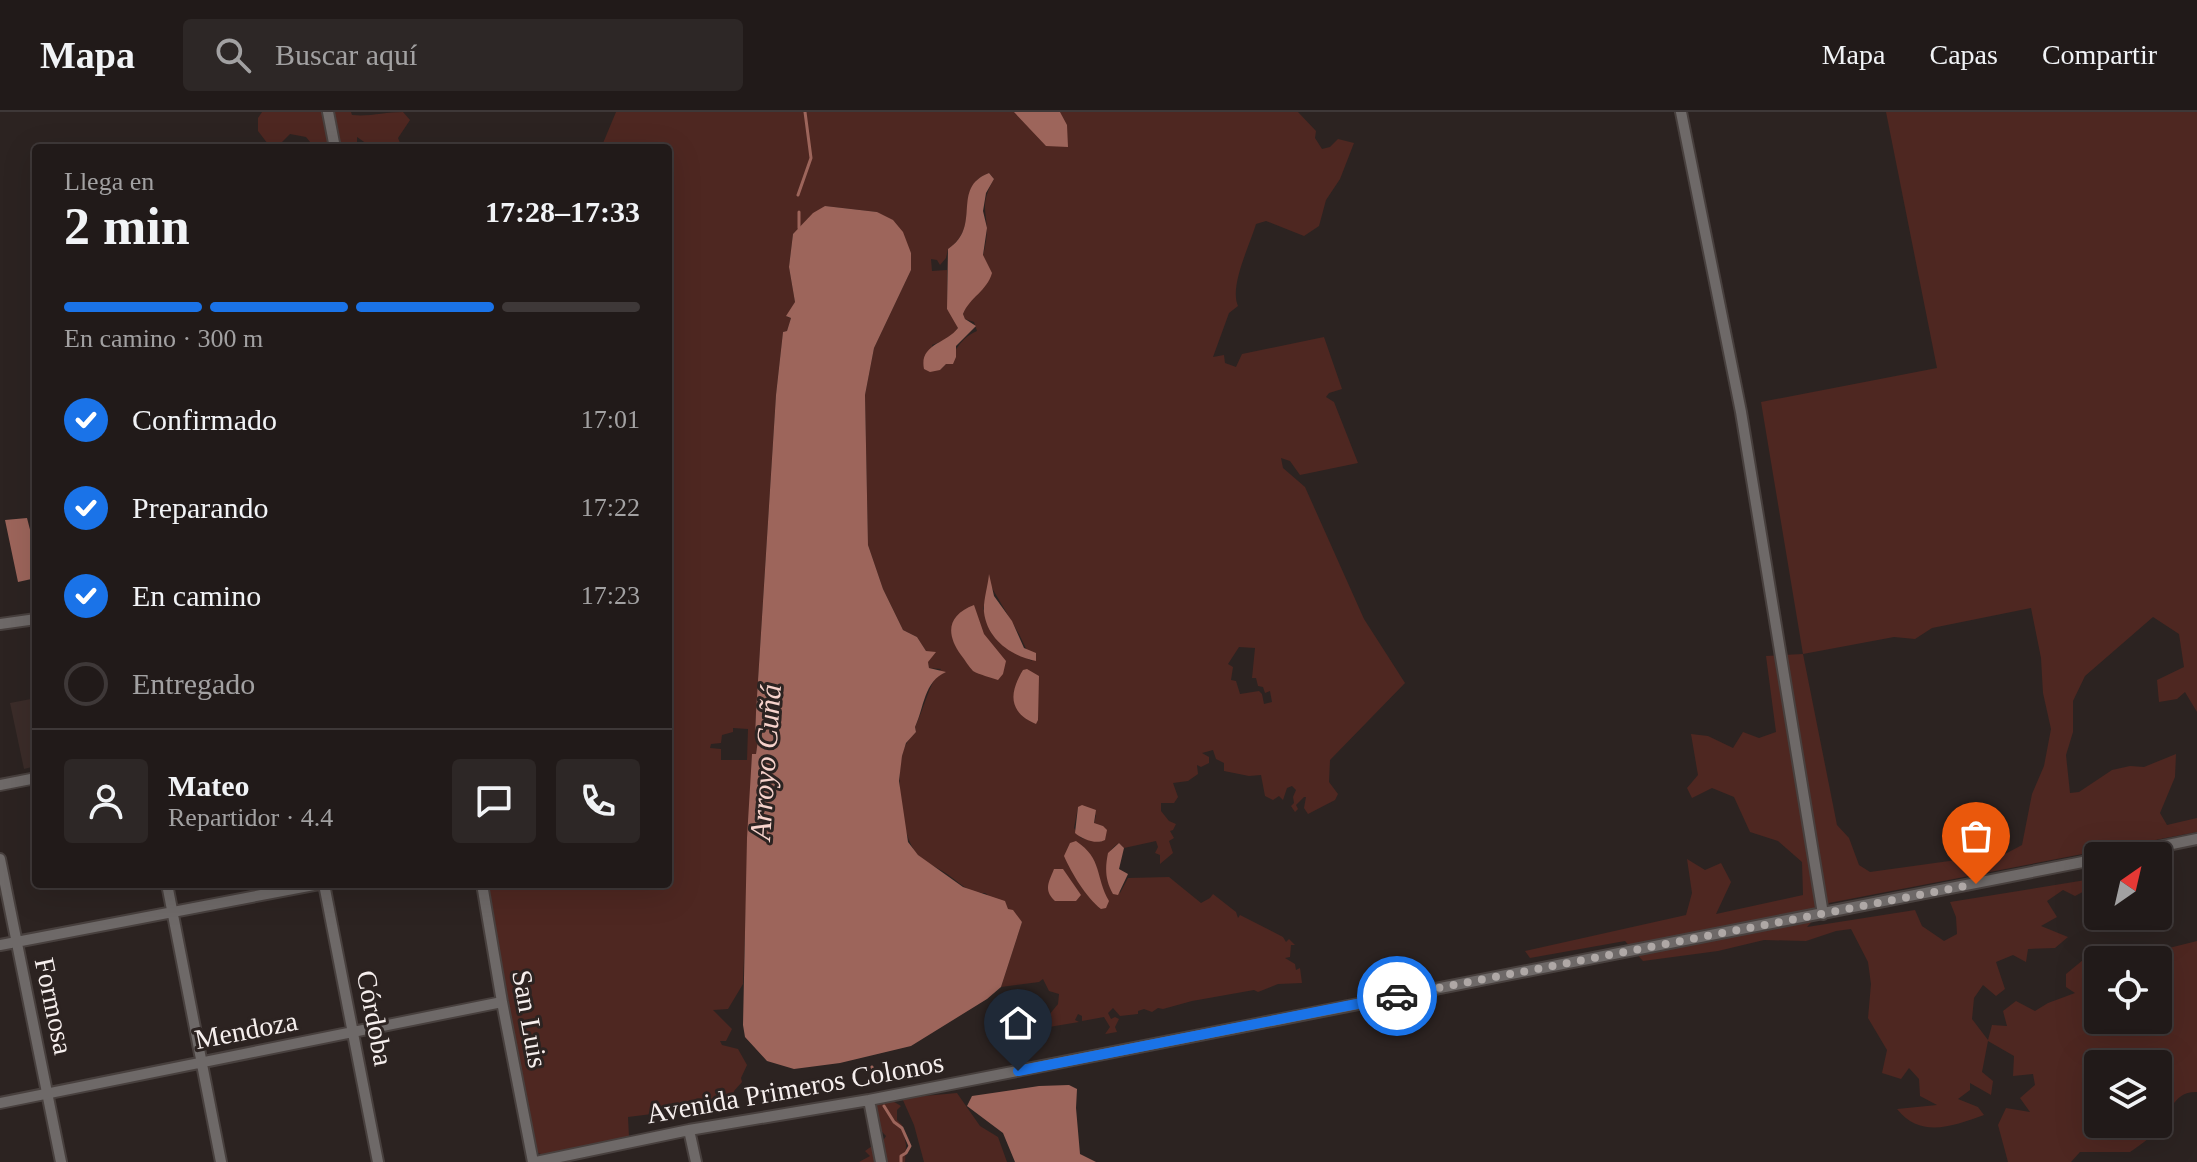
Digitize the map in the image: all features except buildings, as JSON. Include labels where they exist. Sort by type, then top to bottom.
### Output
[{"type":"street","points":[[328,112],[334,144]]},
{"type":"street","points":[[1681,112],[1741,412],[1823,914]]},
{"type":"street","points":[[0,624],[32,620]]},
{"type":"street","points":[[0,785],[32,779]]},
{"type":"street","points":[[2172,844],[2197,839]]},
{"type":"street","name":"Formosa","points":[[0,859],[61,1162]]},
{"type":"street","name":"Avenida Primeros Colonos","points":[[535,1162],[689,1130],[869,1100],[2084,862]]},
{"type":"street","points":[[168,888],[221,1162]]},
{"type":"street","points":[[0,945],[301,888]]},
{"type":"street","name":"Córdoba","points":[[323,888],[378,1162]]},
{"type":"street","name":"San Luis","points":[[483,888],[502,1002],[535,1162]]},
{"type":"street","name":"Mendoza","points":[[0,1103],[502,1002]]},
{"type":"street","points":[[869,1100],[881,1162]]},
{"type":"street","points":[[689,1130],[696,1162]]},
{"type":"shaded area","points":[[262,112],[351,112],[358,115],[403,112],[410,120],[398,138],[400,144],[367,144],[357,137],[357,144],[312,144],[306,137],[290,134],[278,144],[268,144],[258,131],[258,118]]},
{"type":"shaded area","points":[[616,112],[1298,112],[1316,131],[1315,138],[1322,149],[1330,147],[1338,139],[1354,143],[1340,179],[1326,200],[1319,226],[1304,236],[1266,221],[1256,224],[1238,277],[1238,306],[1229,313],[1213,357],[1224,355],[1225,363],[1236,367],[1242,354],[1324,337],[1342,389],[1326,397],[1334,402],[1358,463],[1300,475],[1290,461],[1281,458],[1283,468],[1305,487],[1364,619],[1405,683],[1330,760],[1329,782],[1338,794],[1335,800],[1308,814],[1304,808],[1304,797],[1296,805],[1298,809],[1295,812],[1291,806],[1296,790],[1292,786],[1287,788],[1283,800],[1279,796],[1273,800],[1265,796],[1261,775],[1224,771],[1224,763],[1216,759],[1213,750],[1202,753],[1209,757],[1209,763],[1201,767],[1197,765],[1198,774],[1188,781],[1173,783],[1178,797],[1174,803],[1161,803],[1161,811],[1176,824],[1170,831],[1174,838],[1169,841],[1173,853],[1160,864],[1160,855],[1155,853],[1158,847],[1156,841],[1124,848],[1119,843],[1109,854],[1108,860],[1120,893],[1128,878],[1169,877],[1201,903],[1213,894],[1236,912],[1238,918],[1240,915],[1283,937],[1286,942],[1289,939],[1295,945],[1291,945],[1290,957],[1285,958],[1295,964],[1296,970],[1300,968],[1302,983],[1278,984],[1258,992],[1254,990],[1192,1001],[1152,1012],[1144,1009],[1138,1014],[1120,1016],[1113,1008],[1108,1013],[1111,1019],[1119,1019],[1115,1027],[1117,1032],[1105,1034],[1110,1027],[1104,1017],[1082,1021],[1082,1016],[1078,1014],[1075,1020],[1079,1022],[1043,1028],[1040,1018],[1049,1015],[1058,1004],[1059,994],[1049,991],[1043,979],[1001,987],[1022,922],[985,893],[969,889],[924,860],[911,845],[901,804],[901,762],[905,746],[916,732],[915,727],[929,691],[941,669],[929,668],[926,651],[917,637],[903,630],[883,589],[868,545],[865,395],[874,348],[911,270],[911,253],[877,212],[825,206],[793,234],[789,267],[795,302],[787,317],[791,318],[787,331],[783,332],[776,395],[756,712],[755,737],[758,740],[756,754],[752,755],[743,984],[728,1009],[713,1010],[732,1029],[726,1041],[720,1041],[722,1045],[738,1049],[747,1065],[742,1082],[734,1091],[733,1100],[720,1094],[732,1104],[628,1117],[629,1137],[543,1155],[534,1151],[488,888],[672,888],[672,144],[603,144]],"holes":[[[989,173],[994,179],[985,204],[987,232],[984,250],[963,314],[965,319],[974,322],[977,331],[964,339],[940,370],[932,345],[950,338],[958,328],[947,309],[947,270],[932,271],[931,259],[937,260],[940,265],[946,258],[948,249],[964,230],[972,188],[978,179]],[[992,588],[1019,634],[1032,661],[1019,654],[983,609]],[[1239,647],[1255,648],[1252,678],[1256,678],[1258,686],[1263,687],[1265,693],[1270,691],[1272,702],[1264,704],[1259,691],[1240,694],[1236,681],[1231,680],[1233,667],[1228,664]],[[733,728],[748,729],[747,760],[721,760],[721,749],[710,748],[711,744],[721,743],[722,735],[733,732]],[[1078,807],[1096,815],[1094,824],[1103,826],[1101,842],[1081,838],[1074,828]]]},
{"type":"shaded area","points":[[1886,112],[2197,112],[2197,712],[2185,692],[2177,699],[2159,702],[2157,680],[2184,667],[2179,634],[2153,617],[2085,676],[2073,701],[2073,732],[2066,755],[2070,793],[2079,792],[2112,770],[2144,767],[2176,754],[2175,777],[2160,813],[2167,825],[2197,818],[2197,832],[2145,842],[2084,842],[2084,854],[1829,903],[1807,927],[1915,910],[1922,926],[1944,941],[1957,934],[1956,917],[1950,902],[2084,880],[2084,891],[2075,896],[2063,890],[2047,901],[2057,917],[2041,926],[2068,937],[2055,948],[2028,949],[2026,962],[2013,955],[1996,962],[2005,989],[1996,996],[1983,985],[1974,998],[1972,1019],[1988,1040],[1992,1025],[2007,1026],[2003,1011],[2016,1001],[2035,1011],[2075,993],[2066,987],[2066,974],[2083,960],[2084,1034],[2172,1034],[2172,947],[2197,941],[2197,1092],[2182,1096],[2172,1106],[2172,1050],[2084,1050],[2084,1138],[2149,1138],[2130,1152],[2080,1152],[2071,1162],[2008,1162],[1998,1125],[2006,1108],[2030,1112],[2020,1098],[2035,1085],[2033,1074],[2013,1076],[2014,1056],[1988,1041],[1982,1072],[1993,1081],[1991,1095],[1970,1083],[1970,1090],[1958,1099],[1978,1107],[1984,1115],[1938,1127],[1916,1124],[1906,1118],[1897,1109],[1937,1105],[1920,1096],[1919,1079],[1909,1068],[1901,1079],[1882,1073],[1887,1050],[1868,1018],[1871,984],[1868,962],[1851,929],[1806,941],[1764,940],[1718,951],[1643,961],[1625,941],[1530,958],[1525,951],[1686,915],[1692,893],[1687,859],[1705,870],[1721,863],[1731,882],[1716,914],[1803,895],[1802,862],[1778,841],[1750,832],[1734,797],[1712,788],[1692,798],[1687,788],[1698,775],[1691,734],[1708,736],[1733,748],[1743,732],[1759,738],[1776,732],[1766,656],[1803,654],[1761,402],[1937,368]],"holes":[[[2031,608],[2051,729],[2044,766],[2032,794],[2022,845],[2007,853],[1870,872],[1859,865],[1849,838],[1837,825],[1803,654],[1894,637],[1915,639],[1932,628]]]},
{"type":"shaded area","points":[[32,699],[32,767],[24,769],[10,703]]},
{"type":"shaded area","points":[[957,1093],[980,1126],[998,1137],[1007,1162],[924,1162],[914,1125],[902,1098]]},
{"type":"shaded area","points":[[878,1098],[901,1106],[897,1110],[897,1120],[902,1125],[906,1145],[905,1162],[859,1162],[870,1156],[865,1151],[872,1146],[877,1150],[886,1136],[877,1123]]},
{"type":"water","points":[[1014,112],[1060,112],[1067,125],[1068,147],[1046,146]]},
{"type":"water","points":[[989,173],[994,179],[986,193],[983,211],[987,228],[983,255],[992,273],[963,314],[976,326],[956,346],[953,364],[930,372],[924,369],[929,349],[958,328],[947,309],[948,249],[964,230],[971,188]]},
{"type":"water","points":[[825,206],[877,212],[893,220],[903,232],[911,253],[911,270],[874,348],[865,395],[868,545],[883,589],[903,630],[917,637],[926,651],[936,652],[928,662],[929,668],[946,672],[929,688],[916,732],[906,743],[902,756],[899,781],[908,842],[918,855],[963,887],[1005,901],[1008,909],[1013,910],[1022,922],[1001,987],[987,999],[911,1046],[840,1063],[794,1069],[767,1061],[745,1037],[747,838],[752,754],[756,754],[758,740],[755,737],[756,712],[776,395],[783,332],[787,331],[791,318],[786,316],[795,302],[789,267],[793,234],[813,213]]},
{"type":"water","points":[[27,518],[32,537],[32,579],[18,582],[5,520]]},
{"type":"water","points":[[989,574],[994,596],[1012,621],[1024,648],[1036,653],[1036,661],[1009,650],[990,630],[984,608]]},
{"type":"water","points":[[974,605],[984,634],[1006,661],[998,680],[973,671],[953,639],[954,619]]},
{"type":"water","points":[[1027,669],[1039,676],[1036,724],[1020,714],[1014,701],[1018,678]]},
{"type":"water","points":[[1082,805],[1096,810],[1094,823],[1107,830],[1105,840],[1089,841],[1075,833],[1078,807]]},
{"type":"water","points":[[1076,841],[1095,862],[1109,901],[1106,908],[1101,909],[1090,898],[1064,856],[1070,843]]},
{"type":"water","points":[[1119,843],[1124,848],[1119,869],[1128,874],[1118,895],[1110,889],[1106,869],[1108,853]]},
{"type":"water","points":[[1054,869],[1063,869],[1081,895],[1076,901],[1055,901],[1051,897],[1048,886]]},
{"type":"water","points":[[1069,1085],[1077,1089],[1080,1154],[1096,1162],[1015,1162],[1003,1133],[967,1106],[972,1096]]},
{"type":"waterway","name":"Arroyo Cuñá","points":[[798,195],[811,158],[805,112]]},
{"type":"waterway","name":"Arroyo Cuñá","points":[[799,212],[799,228]]},
{"type":"waterway","name":"Arroyo Cuñá","points":[[872,1067],[877,1082]]},
{"type":"waterway","name":"Arroyo Cuñá","points":[[884,1106],[902,1128],[910,1146],[901,1156],[901,1162]]},
{"type":"way so far","points":[[1397,996],[1976,884]]},
{"type":"route","points":[[1018,1071],[1397,996]]}]
